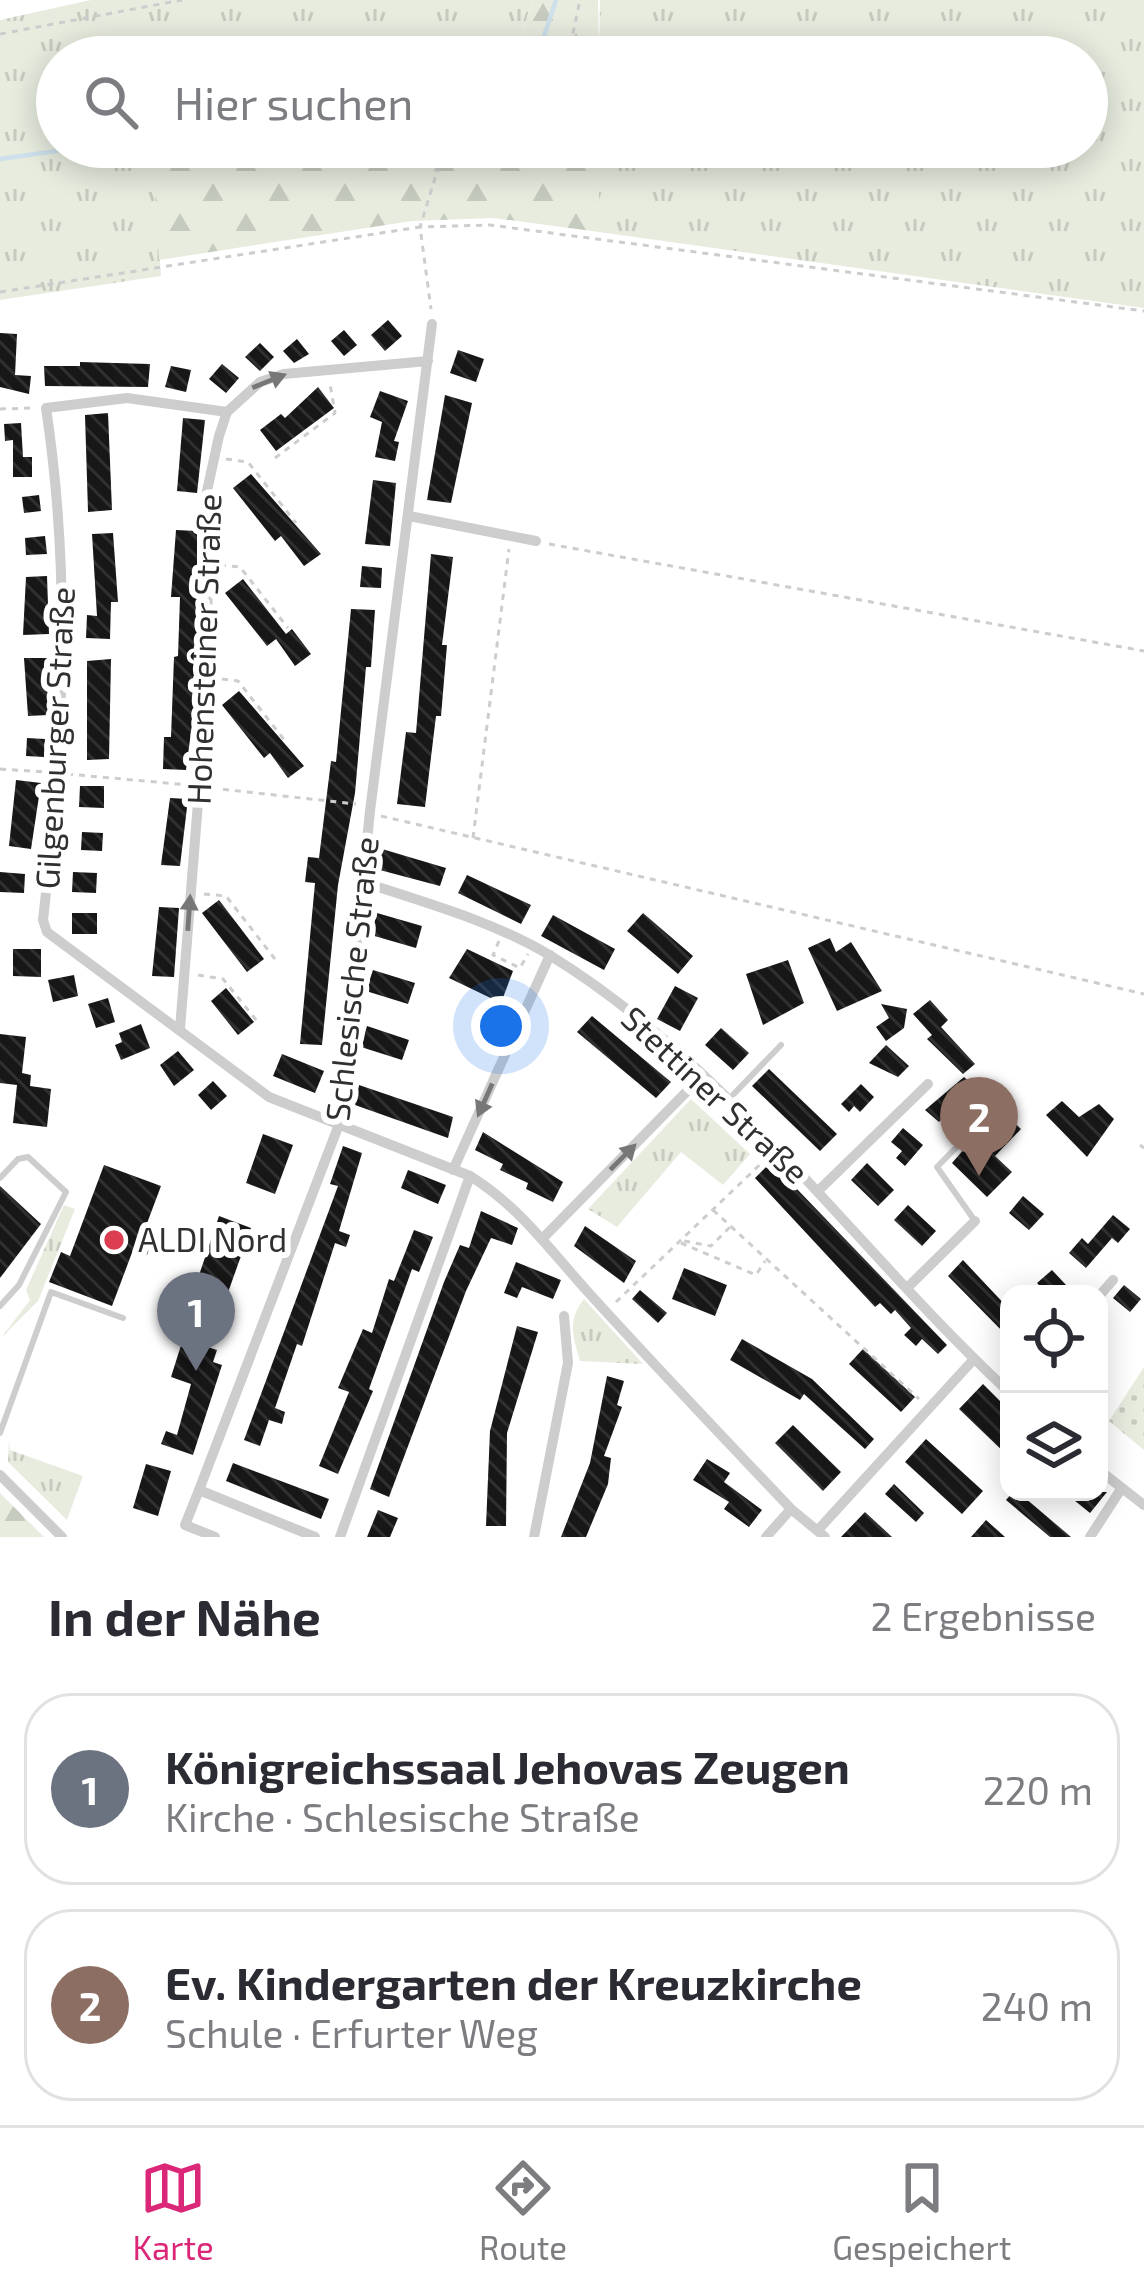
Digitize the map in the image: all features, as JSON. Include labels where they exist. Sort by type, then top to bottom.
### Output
[{"type":"street","name":"Schlesische Straße","points":[[199,1490],[338,1127],[370,811],[432,324]]},
{"type":"street","points":[[46,408],[127,398],[227,412],[260,382],[284,374],[428,362]]},
{"type":"street","name":"Gilgenburger Straße","points":[[46,408],[65,578],[59,773],[43,920],[47,932],[269,1097],[470,1176],[499,1195],[544,1237],[606,1311],[791,1509],[821,1533]]},
{"type":"street","name":"Hohensteiner Straße","points":[[180,1029],[208,677],[206,564],[212,457],[227,412]]},
{"type":"street","points":[[409,516],[536,541]]},
{"type":"street","name":"Stettiner Straße","points":[[363,883],[451,911],[550,956],[631,1014],[818,1190],[1000,1384]]},
{"type":"street","points":[[453,1170],[550,956]]},
{"type":"street","points":[[544,1237],[701,1077]]},
{"type":"street","points":[[818,1190],[928,1084]]},
{"type":"street","points":[[340,1537],[470,1176]]},
{"type":"street","points":[[907,1288],[975,1221]]},
{"type":"street","points":[[1108,1286],[1113,1280]]},
{"type":"street","points":[[534,1537],[568,1363],[564,1316]]},
{"type":"street","points":[[821,1533],[974,1359]]},
{"type":"street","points":[[0,1475],[62,1537]]},
{"type":"street","points":[[1108,1478],[1144,1505]]},
{"type":"street","points":[[1090,1537],[1121,1489]]},
{"type":"street","points":[[215,1537],[185,1525],[199,1490],[315,1537]]},
{"type":"street","points":[[766,1537],[791,1509]]},
{"type":"lane","points":[[726,1102],[781,1045]]},
{"type":"lane","points":[[975,1221],[937,1167],[992,1110]]},
{"type":"lane","points":[[0,1178],[18,1159],[28,1157],[66,1192],[19,1285],[0,1306]]},
{"type":"lane","points":[[0,1433],[51,1292],[123,1318]]},
{"type":"path","points":[[0,34],[182,0]]},
{"type":"path","points":[[572,36],[580,0]]},
{"type":"path","points":[[432,324],[420,227],[438,168]]},
{"type":"path","points":[[0,292],[420,227],[490,225],[1144,311]]},
{"type":"path","points":[[275,458],[335,412],[327,371]]},
{"type":"path","points":[[0,409],[46,408]]},
{"type":"path","points":[[212,457],[248,462],[296,524]]},
{"type":"path","points":[[473,839],[511,535]]},
{"type":"path","points":[[536,541],[1144,651]]},
{"type":"path","points":[[206,564],[240,567],[288,628]]},
{"type":"path","points":[[208,677],[238,681],[286,742]]},
{"type":"path","points":[[0,769],[357,804],[391,821],[1144,994]]},
{"type":"path","points":[[190,894],[226,896],[274,958]]},
{"type":"path","points":[[500,939],[491,957],[520,968],[529,953]]},
{"type":"path","points":[[184,972],[223,979],[256,1021]]},
{"type":"path","points":[[606,1311],[776,1150]]},
{"type":"path","points":[[713,1210],[930,1409]]},
{"type":"path","points":[[681,1241],[712,1246],[731,1226]]},
{"type":"path","points":[[681,1241],[755,1275],[767,1259]]},
{"type":"green space","points":[[91,0],[532,0],[522,36],[36,36],[36,168],[153,168],[161,276],[0,300],[0,20]]},
{"type":"green space","points":[[532,0],[598,0],[599,36],[522,36]]},
{"type":"green space","points":[[600,0],[1144,0],[1144,308],[599,232],[599,168],[1108,168],[1108,36],[599,36]]},
{"type":"green space","points":[[153,168],[599,168],[599,232],[494,218],[412,221],[159,260]]},
{"type":"green space","points":[[691,1099],[750,1154],[723,1185],[681,1152],[617,1227],[588,1209]]},
{"type":"green space","points":[[64,1205],[75,1209],[38,1301],[1,1338],[30,1300],[26,1290]]},
{"type":"green space","points":[[584,1299],[643,1364],[580,1361],[573,1322]]},
{"type":"green space","points":[[1144,1367],[1144,1450],[1109,1421]]},
{"type":"green space","points":[[9,1440],[10,1450],[83,1476],[67,1520],[8,1462]]},
{"type":"green space","points":[[0,1493],[44,1537],[0,1537]]},
{"type":"building","points":[[388,320],[402,336],[385,351],[371,335]]},
{"type":"building","points":[[344,330],[357,345],[344,356],[331,341]]},
{"type":"building","points":[[0,333],[17,334],[15,375],[31,376],[29,394],[0,387]]},
{"type":"building","points":[[297,339],[309,354],[294,363],[283,351]]},
{"type":"building","points":[[260,343],[274,357],[260,371],[245,357]]},
{"type":"building","points":[[458,350],[484,359],[476,382],[450,373]]},
{"type":"building","points":[[80,362],[150,364],[148,387],[45,386],[44,366],[80,366]]},
{"type":"building","points":[[222,364],[239,378],[226,393],[209,379]]},
{"type":"building","points":[[171,366],[191,370],[186,392],[165,387]]},
{"type":"building","points":[[318,387],[334,408],[276,451],[260,430],[281,414],[285,418]]},
{"type":"building","points":[[380,391],[408,401],[394,441],[399,442],[395,461],[375,457],[382,422],[370,417]]},
{"type":"building","points":[[445,395],[472,403],[451,503],[427,500]]},
{"type":"building","points":[[108,413],[112,510],[88,512],[85,415]]},
{"type":"building","points":[[183,418],[205,420],[197,493],[177,491]]},
{"type":"building","points":[[21,423],[23,457],[32,457],[32,477],[13,477],[13,440],[5,441],[4,424]]},
{"type":"building","points":[[251,474],[321,554],[304,566],[281,536],[275,541],[233,488]]},
{"type":"building","points":[[373,480],[396,483],[390,546],[365,544]]},
{"type":"building","points":[[39,495],[41,511],[24,513],[22,497]]},
{"type":"building","points":[[176,530],[197,531],[197,686],[186,770],[163,769],[164,737],[171,737],[174,657],[178,656],[180,597],[171,597]]},
{"type":"building","points":[[113,533],[118,602],[111,602],[110,639],[86,638],[87,615],[97,616],[92,534]]},
{"type":"building","points":[[45,536],[47,554],[26,555],[25,538]]},
{"type":"building","points":[[431,554],[453,557],[442,645],[447,645],[441,716],[436,716],[425,807],[397,804],[406,732],[416,733]]},
{"type":"building","points":[[362,566],[382,568],[381,588],[360,587]]},
{"type":"building","points":[[47,576],[49,634],[23,635],[26,577]]},
{"type":"building","points":[[243,579],[286,634],[292,629],[311,654],[295,666],[276,639],[267,646],[225,593]]},
{"type":"building","points":[[351,609],[375,610],[371,667],[366,667],[355,793],[338,885],[322,1045],[300,1044],[315,883],[305,882],[308,857],[319,858],[331,761],[336,762]]},
{"type":"building","points":[[24,658],[47,658],[48,715],[28,716]]},
{"type":"building","points":[[111,659],[109,759],[87,760],[87,661]]},
{"type":"building","points":[[239,691],[304,766],[288,778],[270,753],[264,758],[222,705]]},
{"type":"building","points":[[27,738],[45,739],[44,757],[26,756]]},
{"type":"building","points":[[16,780],[41,783],[31,849],[9,846]]},
{"type":"building","points":[[80,786],[104,786],[104,808],[79,807]]},
{"type":"building","points":[[170,798],[188,799],[180,866],[161,865]]},
{"type":"building","points":[[82,832],[103,833],[102,851],[81,850]]},
{"type":"building","points":[[382,849],[446,868],[440,886],[376,869]]},
{"type":"building","points":[[0,872],[25,874],[24,893],[0,892]]},
{"type":"building","points":[[73,872],[97,873],[96,893],[72,892]]},
{"type":"building","points":[[467,875],[531,905],[521,924],[458,893]]},
{"type":"building","points":[[219,900],[264,959],[247,972],[202,913]]},
{"type":"building","points":[[159,907],[179,908],[174,977],[152,976]]},
{"type":"building","points":[[72,913],[97,913],[97,934],[72,934]]},
{"type":"building","points":[[377,913],[422,926],[416,948],[371,935]]},
{"type":"building","points":[[643,913],[693,956],[678,974],[627,931]]},
{"type":"building","points":[[553,915],[615,949],[604,970],[541,936]]},
{"type":"building","points":[[830,938],[836,952],[851,942],[882,991],[837,1011],[808,948]]},
{"type":"building","points":[[13,949],[41,949],[41,977],[13,976]]},
{"type":"building","points":[[467,949],[513,971],[501,1003],[449,978]]},
{"type":"building","points":[[788,960],[804,1003],[763,1025],[746,974]]},
{"type":"building","points":[[373,970],[415,983],[408,1004],[366,991]]},
{"type":"building","points":[[74,975],[78,996],[53,1002],[48,980]]},
{"type":"building","points":[[675,986],[698,998],[680,1031],[657,1019]]},
{"type":"building","points":[[226,988],[254,1022],[238,1035],[211,1001]]},
{"type":"building","points":[[108,998],[115,1022],[96,1028],[88,1004]]},
{"type":"building","points":[[930,1000],[948,1020],[941,1027],[975,1064],[963,1074],[927,1039],[932,1035],[913,1014]]},
{"type":"building","points":[[881,1004],[907,1009],[904,1028],[886,1041],[876,1027],[889,1018]]},
{"type":"building","points":[[592,1016],[671,1082],[656,1098],[577,1032]]},
{"type":"building","points":[[141,1024],[150,1048],[121,1060],[115,1045],[122,1042],[119,1033]]},
{"type":"building","points":[[367,1026],[409,1040],[402,1060],[361,1047]]},
{"type":"building","points":[[721,1028],[749,1053],[733,1070],[705,1045]]},
{"type":"building","points":[[0,1034],[26,1037],[22,1073],[31,1075],[30,1086],[51,1089],[47,1127],[13,1123],[17,1085],[0,1083]]},
{"type":"building","points":[[886,1045],[909,1066],[898,1077],[869,1063]]},
{"type":"building","points":[[178,1051],[194,1070],[174,1086],[160,1065]]},
{"type":"building","points":[[282,1054],[324,1071],[315,1093],[273,1076]]},
{"type":"building","points":[[769,1069],[837,1134],[820,1151],[752,1086]]},
{"type":"building","points":[[964,1077],[976,1088],[939,1122],[925,1110]]},
{"type":"building","points":[[213,1081],[227,1096],[211,1110],[198,1095]]},
{"type":"building","points":[[861,1084],[874,1097],[860,1112],[854,1106],[849,1112],[841,1104]]},
{"type":"building","points":[[359,1085],[453,1117],[448,1138],[355,1105]]},
{"type":"building","points":[[1062,1101],[1079,1117],[1099,1104],[1114,1119],[1087,1157],[1046,1115]]},
{"type":"building","points":[[1000,1108],[1021,1129],[995,1156],[1012,1172],[987,1197],[952,1163]]},
{"type":"building","points":[[903,1128],[923,1145],[905,1166],[896,1158],[902,1151],[891,1142]]},
{"type":"building","points":[[483,1132],[563,1182],[553,1202],[526,1189],[528,1183],[500,1170],[503,1164],[475,1150]]},
{"type":"building","points":[[263,1134],[293,1145],[275,1194],[246,1183]]},
{"type":"building","points":[[343,1146],[362,1153],[339,1231],[350,1235],[346,1247],[335,1243],[302,1346],[297,1344],[275,1408],[285,1412],[282,1424],[269,1420],[260,1446],[244,1440],[338,1186],[330,1184]]},
{"type":"building","points":[[771,1162],[947,1345],[938,1354],[922,1339],[916,1346],[904,1335],[911,1328],[895,1310],[891,1314],[880,1303],[875,1307],[755,1178]]},
{"type":"building","points":[[867,1163],[894,1190],[878,1206],[851,1180]]},
{"type":"building","name":"ALDI Nord","points":[[104,1165],[161,1186],[146,1226],[156,1230],[147,1255],[133,1250],[112,1306],[49,1282],[61,1252],[70,1256]]},
{"type":"building","points":[[408,1170],[446,1185],[438,1204],[401,1188]]},
{"type":"building","points":[[0,1186],[41,1224],[0,1278]]},
{"type":"building","points":[[1023,1196],[1044,1214],[1029,1230],[1009,1213]]},
{"type":"building","points":[[908,1205],[936,1231],[922,1246],[894,1220]]},
{"type":"building","points":[[481,1211],[518,1228],[512,1245],[491,1238],[466,1291],[389,1497],[370,1489],[444,1282],[460,1245],[469,1248]]},
{"type":"building","points":[[1113,1215],[1130,1229],[1118,1243],[1112,1238],[1086,1268],[1069,1253],[1082,1238],[1088,1244]]},
{"type":"building","points":[[219,1216],[251,1228],[226,1298],[195,1287]]},
{"type":"building","points":[[585,1226],[636,1261],[624,1283],[574,1246]]},
{"type":"building","points":[[414,1230],[433,1237],[419,1272],[412,1269],[369,1389],[373,1391],[338,1474],[319,1466],[349,1392],[338,1388],[363,1329],[372,1333],[389,1279],[394,1281]]},
{"type":"building","points":[[963,1260],[1000,1299],[1000,1329],[948,1276]]},
{"type":"building","points":[[516,1262],[561,1280],[553,1299],[522,1287],[517,1298],[504,1293]]},
{"type":"building","points":[[684,1268],[727,1285],[715,1316],[672,1299]]},
{"type":"building","points":[[1052,1270],[1066,1285],[1039,1285]]},
{"type":"building","points":[[1124,1285],[1141,1299],[1130,1312],[1113,1298]]},
{"type":"building","points":[[640,1290],[667,1313],[658,1323],[632,1299]]},
{"type":"building","points":[[517,1326],[538,1332],[507,1433],[506,1526],[486,1526],[490,1431]]},
{"type":"building","points":[[183,1339],[217,1350],[213,1362],[222,1365],[193,1455],[161,1444],[166,1431],[177,1435],[191,1384],[171,1377]]},
{"type":"building","points":[[742,1339],[812,1379],[874,1439],[865,1449],[804,1394],[800,1400],[730,1360]]},
{"type":"building","points":[[863,1349],[915,1397],[901,1412],[849,1364]]},
{"type":"building","points":[[607,1376],[624,1381],[617,1405],[622,1407],[604,1456],[611,1458],[608,1484],[586,1537],[561,1537],[590,1463]]},
{"type":"building","points":[[983,1384],[1000,1401],[1000,1448],[959,1409]]},
{"type":"building","points":[[793,1425],[841,1472],[823,1491],[775,1443]]},
{"type":"building","points":[[926,1439],[983,1491],[962,1514],[905,1462]]},
{"type":"building","points":[[707,1459],[730,1473],[724,1482],[762,1510],[749,1527],[724,1509],[729,1502],[693,1480]]},
{"type":"building","points":[[233,1463],[329,1499],[321,1519],[226,1481]]},
{"type":"building","points":[[146,1464],[171,1471],[158,1516],[133,1508]]},
{"type":"building","points":[[894,1484],[924,1513],[916,1522],[885,1494]]},
{"type":"building","points":[[1007,1501],[1029,1501],[1071,1537],[1050,1537]]},
{"type":"building","points":[[1075,1501],[1100,1501],[1090,1513]]},
{"type":"building","points":[[378,1510],[398,1518],[390,1537],[367,1537]]},
{"type":"building","points":[[865,1512],[892,1537],[841,1537]]},
{"type":"building","points":[[986,1520],[1005,1537],[971,1537]]},
{"type":"waterway","points":[[544,36],[556,0]]},
{"type":"waterway","points":[[0,159],[36,154]]},
{"type":"place","name":"Ev. Kindergarten der Kreuzkirche","points":[[979,1176]]},
{"type":"place","name":"ALDI Nord","points":[[114,1240]]},
{"type":"place","name":"Königreichssaal Jehovas Zeugen","points":[[196,1371]]}]
